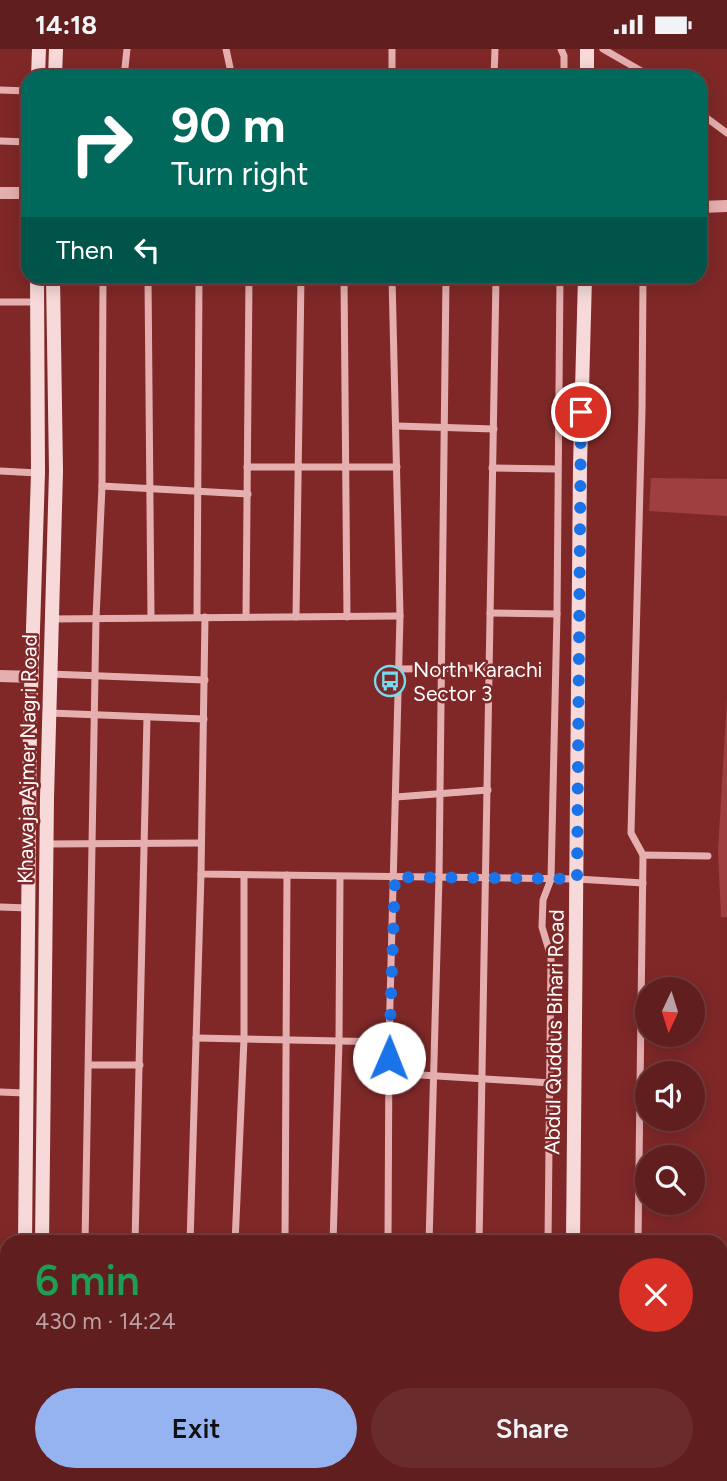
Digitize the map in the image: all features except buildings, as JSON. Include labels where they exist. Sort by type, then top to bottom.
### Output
[{"type":"main road","points":[[38,70],[39,49]]},
{"type":"main road","points":[[55,70],[56,49]]},
{"type":"main road","points":[[587,49],[587,70]]},
{"type":"main road","name":"Khawaja Ajmer Nagri Road","points":[[24,1235],[38,473],[37,284]]},
{"type":"main road","name":"Khawaja Ajmer Nagri Road","points":[[42,1235],[50,619],[55,471],[54,284]]},
{"type":"main road","name":"Abdul Quddus Bihari Road","points":[[573,1235],[580,465],[585,284]]},
{"type":"main road","points":[[35,579],[52,580]]},
{"type":"main road","points":[[30,797],[47,798]]},
{"type":"street","points":[[125,70],[127,49]]},
{"type":"street","points":[[226,49],[230,70]]},
{"type":"street","points":[[392,49],[392,70]]},
{"type":"street","points":[[494,70],[495,49]]},
{"type":"street","points":[[561,49],[564,70]]},
{"type":"street","points":[[603,49],[640,70]]},
{"type":"street","points":[[0,90],[21,91]]},
{"type":"street","points":[[707,118],[727,133]]},
{"type":"street","points":[[0,141],[21,142]]},
{"type":"street","points":[[0,193],[21,193]]},
{"type":"street","points":[[707,207],[727,206]]},
{"type":"street","points":[[85,1235],[96,618],[102,486],[103,284]]},
{"type":"street","points":[[148,284],[150,617]]},
{"type":"street","points":[[190,1235],[205,680],[198,491],[199,284]]},
{"type":"street","points":[[246,617],[249,284]]},
{"type":"street","points":[[296,617],[301,284]]},
{"type":"street","points":[[344,284],[346,617]]},
{"type":"street","points":[[388,1235],[389,1042],[400,616],[392,284]]},
{"type":"street","points":[[429,1235],[439,877],[446,284]]},
{"type":"street","points":[[480,1235],[496,284]]},
{"type":"street","points":[[548,1235],[551,957],[542,927],[543,900],[551,879],[560,284]]},
{"type":"street","points":[[638,1235],[643,855],[631,833],[643,284]]},
{"type":"street","points":[[0,302],[36,302]]},
{"type":"street","points":[[397,426],[494,429]]},
{"type":"street","points":[[247,467],[397,467]]},
{"type":"street","points":[[492,468],[557,469]]},
{"type":"street","points":[[0,471],[38,473]]},
{"type":"street","points":[[102,486],[248,494]]},
{"type":"street","points":[[490,613],[557,614]]},
{"type":"street","points":[[50,619],[400,616]]},
{"type":"street","points":[[399,669],[489,668]]},
{"type":"street","points":[[50,674],[205,680]]},
{"type":"street","points":[[0,676],[33,677]]},
{"type":"street","points":[[50,713],[204,719]]},
{"type":"street","points":[[135,1235],[146,717]]},
{"type":"street","points":[[396,797],[488,790]]},
{"type":"street","points":[[47,844],[201,843]]},
{"type":"street","points":[[643,855],[708,856]]},
{"type":"street","points":[[201,874],[577,879],[643,883]]},
{"type":"street","points":[[235,1235],[244,1039],[244,875]]},
{"type":"street","points":[[285,1235],[287,875]]},
{"type":"street","points":[[333,1235],[340,877]]},
{"type":"street","points":[[0,907],[28,908]]},
{"type":"street","points":[[196,1038],[389,1042]]},
{"type":"street","points":[[89,1065],[140,1065]]},
{"type":"street","points":[[389,1073],[551,1083]]},
{"type":"street","points":[[0,1092],[25,1093]]},
{"type":"shaded area","points":[[651,478],[727,479],[727,516],[649,511]]},
{"type":"shaded area","points":[[727,700],[727,917],[721,917],[718,850]]},
{"type":"place","name":"North Karachi Sector 3","points":[[390,681]]},
{"type":"route","points":[[389,1058],[395,877],[577,879],[581,412]]}]
